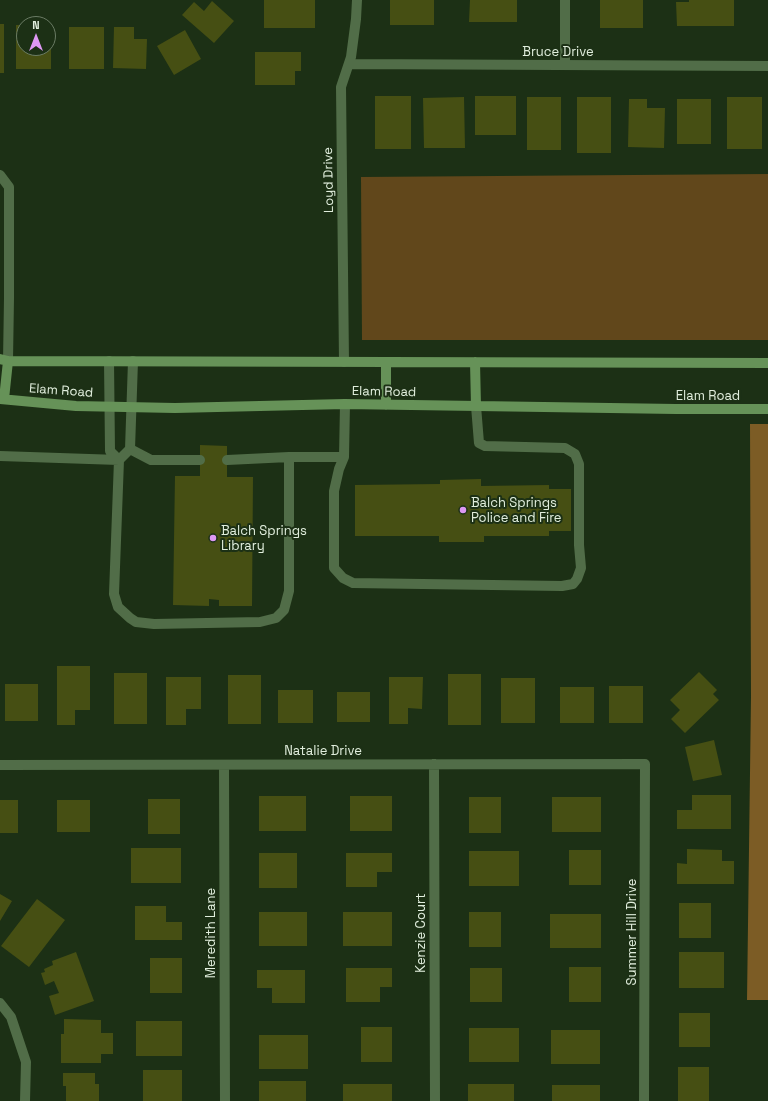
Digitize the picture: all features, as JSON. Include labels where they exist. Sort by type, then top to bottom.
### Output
[{"type":"main road","points":[[2,399],[4,360],[768,363]]},
{"type":"main road","points":[[386,362],[386,405]]},
{"type":"main road","points":[[475,362],[476,406]]},
{"type":"main road","name":"Elam Road","points":[[2,399],[76,406],[175,408],[345,404],[676,410],[768,409]]},
{"type":"street","name":"Loyd Drive","points":[[344,362],[341,87],[351,57],[357,0]]},
{"type":"street","points":[[565,0],[565,65]]},
{"type":"street","name":"Bruce Drive","points":[[349,64],[768,66]]},
{"type":"street","points":[[0,175],[9,187],[4,308],[4,360]]},
{"type":"street","points":[[109,361],[110,451],[119,460]]},
{"type":"street","points":[[133,361],[130,449],[119,460],[114,594],[118,607],[136,622],[154,624],[260,622],[276,618],[284,610],[289,590],[289,457]]},
{"type":"street","points":[[345,404],[344,457],[339,469],[334,491],[334,568],[343,578],[353,583],[562,586],[573,584],[577,579],[581,568],[579,545],[579,464],[575,454],[564,448],[485,446],[479,443],[476,406]]},
{"type":"street","points":[[130,449],[151,460],[200,460]]},
{"type":"street","points":[[0,456],[119,460]]},
{"type":"street","points":[[227,460],[289,457],[344,457]]},
{"type":"street","name":"Kenzie Court","points":[[434,764],[435,1101]]},
{"type":"street","name":"Natalie Drive","points":[[0,765],[645,764]]},
{"type":"street","name":"Summer Hill Drive","points":[[644,1101],[645,764]]},
{"type":"street","name":"Meredith Lane","points":[[224,765],[224,1101]]},
{"type":"street","points":[[0,1003],[11,1017],[26,1062],[25,1101]]},
{"type":"shaded area","points":[[768,174],[768,340],[362,340],[361,177]]},
{"type":"shaded area","points":[[750,424],[768,424],[768,1000],[747,1000],[751,697]]},
{"type":"building","points":[[264,0],[315,0],[315,28],[264,28]]},
{"type":"building","points":[[390,0],[434,0],[434,25],[390,25]]},
{"type":"building","points":[[470,0],[517,0],[517,22],[469,22]]},
{"type":"building","points":[[600,0],[643,0],[643,28],[600,28]]},
{"type":"building","points":[[689,0],[734,0],[734,26],[677,26],[676,2],[689,2]]},
{"type":"building","points":[[212,1],[234,21],[214,43],[182,15],[194,2],[204,11]]},
{"type":"building","points":[[0,24],[4,24],[4,73],[0,73]]},
{"type":"building","points":[[69,27],[104,27],[104,69],[69,69]]},
{"type":"building","points":[[114,27],[134,27],[134,39],[147,39],[146,69],[113,68]]},
{"type":"building","points":[[185,30],[201,59],[174,75],[157,46]]},
{"type":"building","points":[[255,52],[301,52],[301,71],[295,71],[295,85],[255,85]]},
{"type":"building","points":[[16,56],[51,56],[51,69],[16,69]]},
{"type":"building","points":[[375,96],[411,96],[411,149],[375,149]]},
{"type":"building","points":[[475,96],[516,96],[516,135],[475,135]]},
{"type":"building","points":[[464,97],[465,148],[424,148],[423,98]]},
{"type":"building","points":[[527,97],[561,97],[561,150],[527,150]]},
{"type":"building","points":[[577,97],[611,97],[611,153],[577,153]]},
{"type":"building","points":[[727,97],[762,97],[762,149],[727,149]]},
{"type":"building","points":[[629,99],[647,99],[647,108],[665,108],[664,148],[628,147]]},
{"type":"building","points":[[677,99],[711,99],[711,144],[677,144]]},
{"type":"building","name":"Balch Springs Library","points":[[200,445],[227,446],[227,477],[253,477],[252,606],[219,606],[219,600],[209,599],[209,606],[173,605],[175,476],[200,476]]},
{"type":"building","name":"Balch Springs Police and Fire","points":[[481,479],[481,486],[549,485],[549,489],[571,489],[571,531],[549,531],[549,536],[484,536],[484,542],[439,542],[439,536],[355,536],[355,485],[440,484],[440,480]]},
{"type":"building","points":[[57,666],[90,666],[90,710],[75,710],[75,725],[57,725]]},
{"type":"building","points":[[699,672],[717,690],[713,694],[719,700],[685,733],[671,719],[680,710],[670,700]]},
{"type":"building","points":[[114,673],[147,673],[147,724],[114,724]]},
{"type":"building","points":[[448,674],[481,674],[481,725],[448,725]]},
{"type":"building","points":[[228,675],[261,675],[261,724],[228,724]]},
{"type":"building","points":[[166,677],[201,677],[201,709],[186,709],[186,725],[166,725]]},
{"type":"building","points":[[389,677],[423,677],[422,709],[408,708],[408,724],[389,724]]},
{"type":"building","points":[[501,678],[535,678],[535,723],[501,723]]},
{"type":"building","points":[[5,684],[38,684],[38,721],[5,721]]},
{"type":"building","points":[[609,686],[643,686],[643,723],[609,723]]},
{"type":"building","points":[[560,687],[594,687],[594,723],[560,723]]},
{"type":"building","points":[[278,690],[313,690],[313,723],[278,723]]},
{"type":"building","points":[[337,692],[370,692],[370,722],[337,722]]},
{"type":"building","points":[[714,740],[722,775],[693,781],[685,747]]},
{"type":"building","points":[[692,795],[731,795],[731,829],[677,829],[677,810],[692,810]]},
{"type":"building","points":[[259,796],[306,796],[306,831],[259,831]]},
{"type":"building","points":[[350,796],[392,796],[392,831],[350,831]]},
{"type":"building","points":[[469,797],[501,797],[501,833],[469,833]]},
{"type":"building","points":[[552,797],[601,797],[601,832],[552,832]]},
{"type":"building","points":[[148,799],[180,799],[180,834],[148,834]]},
{"type":"building","points":[[0,800],[18,800],[18,833],[0,833]]},
{"type":"building","points":[[57,800],[90,800],[90,832],[57,832]]},
{"type":"building","points":[[131,848],[181,848],[181,883],[131,883]]},
{"type":"building","points":[[687,849],[722,850],[722,861],[734,861],[734,884],[677,884],[677,863],[687,864]]},
{"type":"building","points":[[569,850],[601,850],[601,885],[569,885]]},
{"type":"building","points":[[469,851],[519,851],[519,886],[469,886]]},
{"type":"building","points":[[259,853],[297,853],[297,888],[259,888]]},
{"type":"building","points":[[346,853],[392,853],[392,872],[377,872],[377,887],[346,887]]},
{"type":"building","points":[[0,894],[12,901],[0,921]]},
{"type":"building","points":[[37,899],[65,920],[29,967],[1,946]]},
{"type":"building","points":[[679,903],[711,903],[711,938],[679,938]]},
{"type":"building","points":[[135,906],[166,906],[166,922],[182,922],[182,940],[135,940]]},
{"type":"building","points":[[259,912],[307,912],[307,946],[259,946]]},
{"type":"building","points":[[343,912],[392,912],[392,946],[343,946]]},
{"type":"building","points":[[469,912],[501,912],[501,947],[469,947]]},
{"type":"building","points":[[550,914],[601,914],[601,948],[550,948]]},
{"type":"building","points":[[76,952],[94,1001],[55,1015],[49,996],[59,993],[54,981],[45,985],[41,973],[45,972],[44,969],[53,965],[52,961]]},
{"type":"building","points":[[679,952],[724,952],[724,988],[679,988]]},
{"type":"building","points":[[150,958],[182,958],[182,993],[150,993]]},
{"type":"building","points":[[569,967],[601,967],[601,1002],[569,1002]]},
{"type":"building","points":[[346,968],[392,968],[392,987],[380,987],[380,1002],[346,1002]]},
{"type":"building","points":[[470,968],[502,968],[502,1002],[470,1002]]},
{"type":"building","points":[[257,970],[305,970],[305,1003],[272,1003],[272,988],[257,988]]},
{"type":"building","points":[[679,1013],[710,1013],[710,1047],[679,1047]]},
{"type":"building","points":[[64,1019],[101,1020],[101,1033],[113,1033],[113,1054],[101,1054],[101,1063],[61,1063],[61,1034],[64,1034]]},
{"type":"building","points":[[136,1021],[182,1021],[182,1056],[136,1056]]},
{"type":"building","points":[[361,1027],[392,1027],[392,1062],[361,1062]]},
{"type":"building","points":[[469,1028],[519,1028],[519,1062],[469,1062]]},
{"type":"building","points":[[551,1030],[600,1030],[600,1064],[551,1064]]},
{"type":"building","points":[[259,1035],[308,1035],[308,1069],[259,1069]]},
{"type":"building","points":[[678,1067],[709,1067],[709,1101],[678,1101]]},
{"type":"building","points":[[143,1070],[182,1070],[182,1101],[143,1101]]},
{"type":"building","points":[[63,1073],[95,1073],[95,1084],[99,1084],[99,1101],[66,1101],[66,1086],[63,1086]]},
{"type":"building","points":[[259,1081],[306,1081],[306,1101],[259,1101]]},
{"type":"building","points":[[343,1084],[392,1084],[392,1101],[343,1101]]},
{"type":"building","points":[[468,1084],[514,1084],[514,1101],[468,1101]]},
{"type":"building","points":[[552,1085],[600,1085],[600,1101],[552,1101]]},
{"type":"place","name":"Balch Springs Police and Fire","points":[[463,510]]},
{"type":"place","name":"Balch Springs Library","points":[[213,538]]}]
